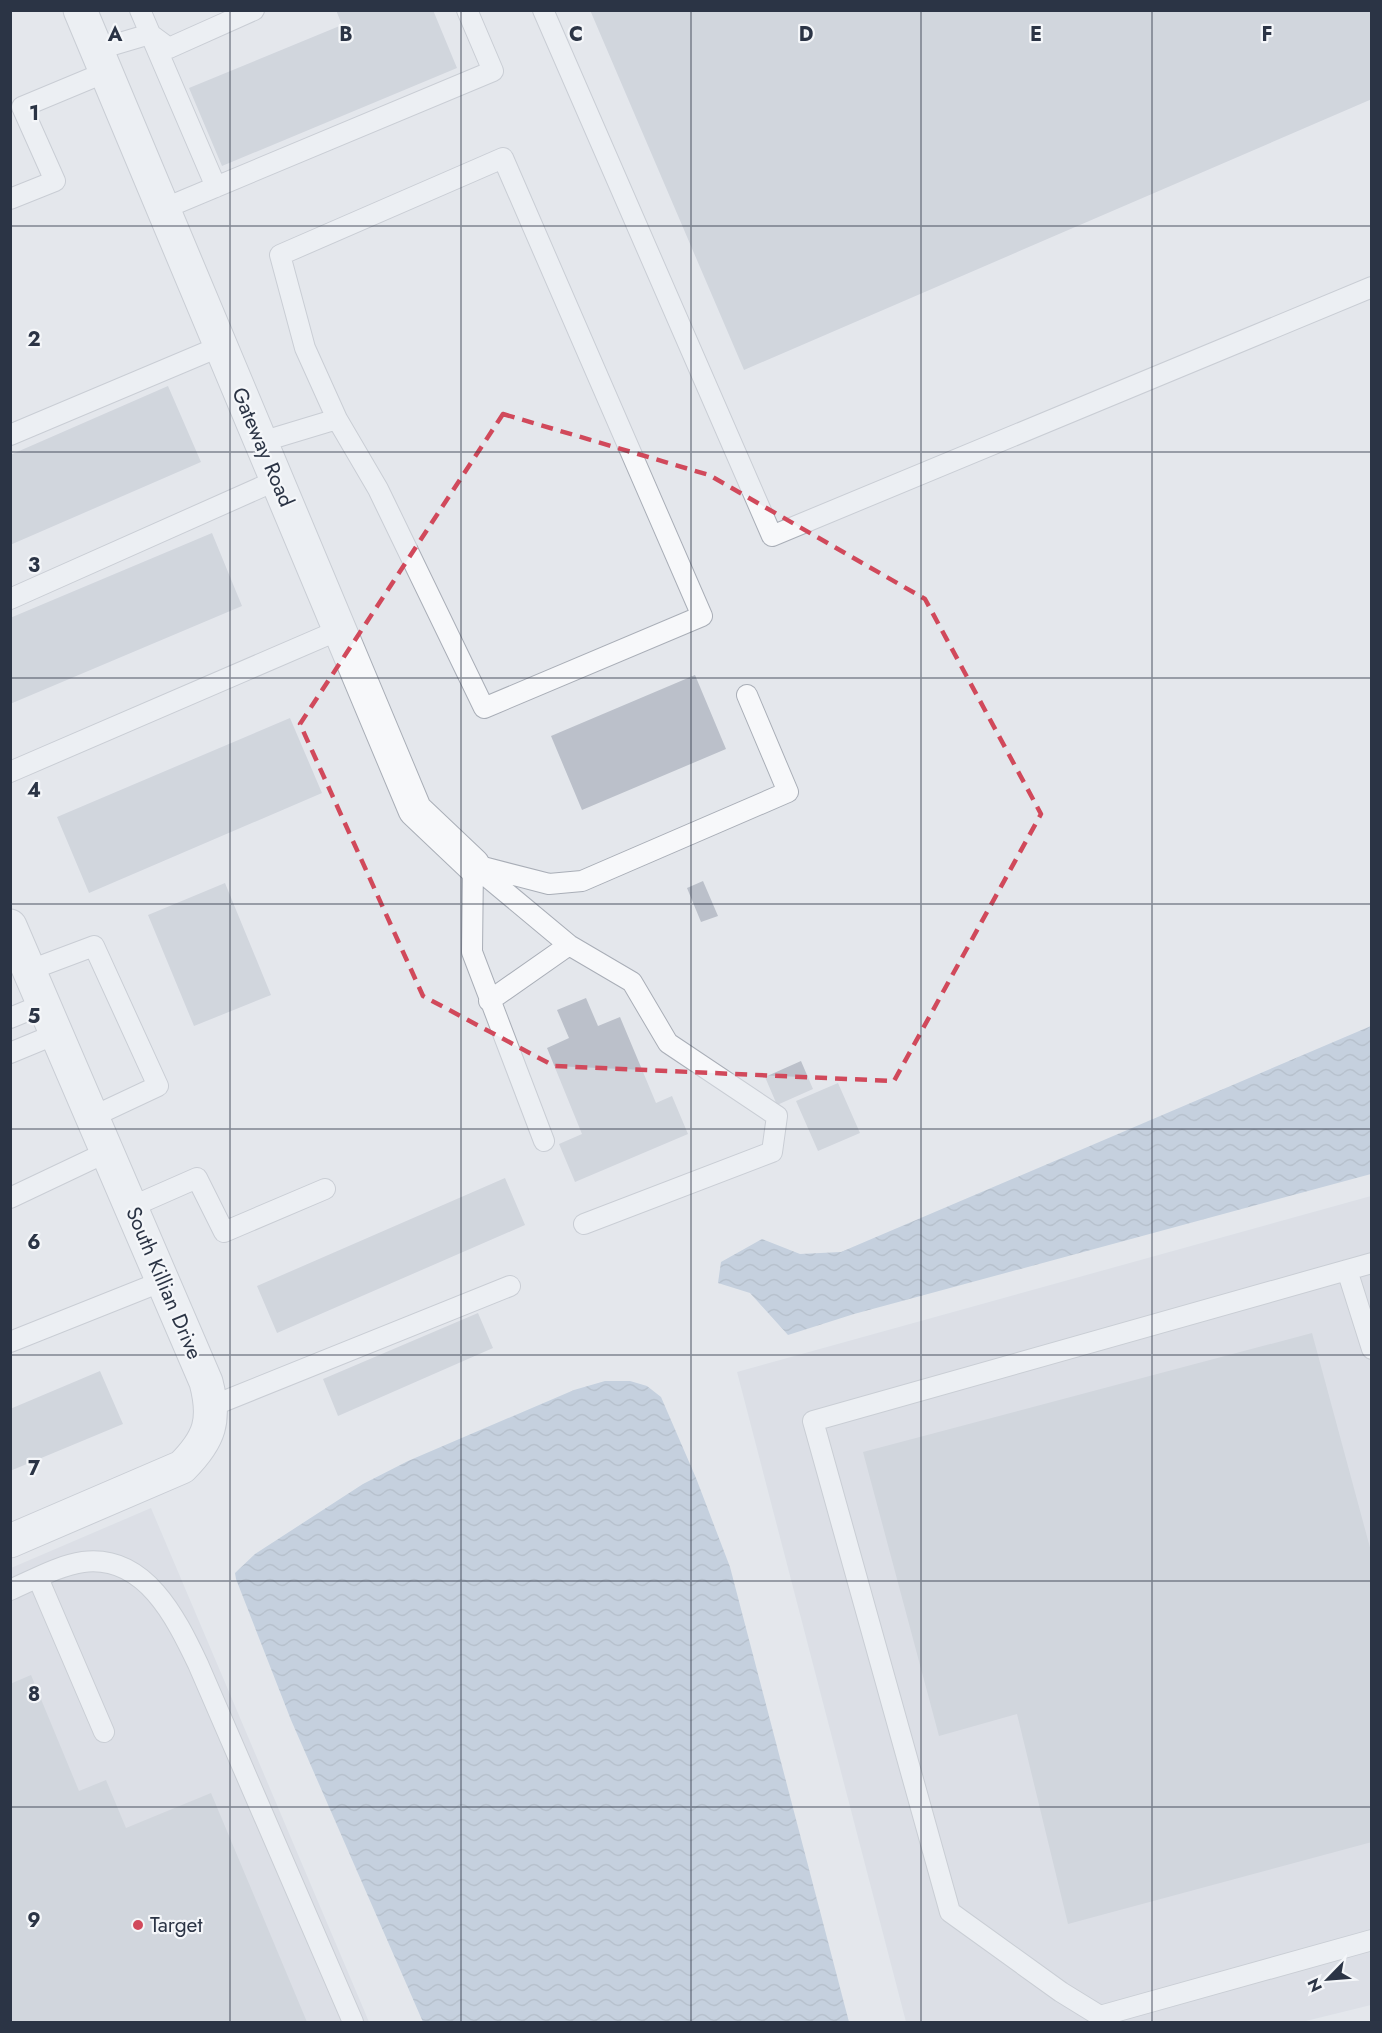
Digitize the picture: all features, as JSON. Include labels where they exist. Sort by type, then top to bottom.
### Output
[{"type":"street","name":"Gateway Road","points":[[80,10],[415,810],[473,865]]},
{"type":"street","name":"South Killian Drive","points":[[10,926],[206,1382],[212,1406],[209,1429],[199,1450],[182,1467],[10,1540]]},
{"type":"lane","points":[[140,10],[216,187]]},
{"type":"lane","points":[[150,34],[169,48],[254,10]]},
{"type":"lane","points":[[163,209],[493,71],[467,10]]},
{"type":"lane","points":[[543,10],[772,537],[1371,287]]},
{"type":"lane","points":[[10,200],[55,181],[22,107],[150,34]]},
{"type":"lane","points":[[503,158],[702,616],[484,708],[378,489],[337,419],[305,348],[280,255],[503,158]]},
{"type":"lane","points":[[10,435],[221,346]]},
{"type":"lane","points":[[261,442],[337,419]]},
{"type":"lane","points":[[10,599],[277,480]]},
{"type":"lane","points":[[10,772],[339,630]]},
{"type":"lane","points":[[473,865],[549,884],[582,880],[788,792],[747,695]]},
{"type":"lane","points":[[473,865],[569,945],[632,982],[668,1043],[777,1116],[772,1152],[584,1224]]},
{"type":"lane","points":[[473,865],[472,952],[544,1141]]},
{"type":"lane","points":[[489,1001],[569,945]]},
{"type":"lane","points":[[30,970],[94,946],[158,1086],[92,1117]]},
{"type":"lane","points":[[10,1018],[44,1004]]},
{"type":"lane","points":[[10,1053],[56,1034]]},
{"type":"lane","points":[[10,1198],[107,1152]]},
{"type":"lane","points":[[131,1206],[197,1179],[224,1232],[325,1190]]},
{"type":"lane","points":[[1371,1263],[813,1421],[950,1912],[1101,2019],[1371,1940]]},
{"type":"lane","points":[[1347,1270],[1371,1349]]},
{"type":"lane","points":[[10,1342],[162,1281]]},
{"type":"lane","points":[[212,1406],[510,1286]]},
{"type":"lane","points":[[10,1590],[82,1562],[104,1561],[129,1571],[154,1589],[176,1618],[353,2022]]},
{"type":"lane","points":[[38,1578],[104,1732]]},
{"type":"highlighted area","points":[[503,414],[709,475],[925,599],[1041,814],[894,1081],[554,1066],[423,996],[300,724]]},
{"type":"shaded area","points":[[1371,1196],[1371,2005],[1302,2022],[906,2022],[737,1372]]},
{"type":"shaded area","points":[[151,1508],[369,2022],[11,2022],[11,1568]]},
{"type":"water","points":[[1371,1026],[1371,1174],[854,1314],[788,1335],[750,1293],[718,1283],[721,1262],[762,1239],[800,1254],[841,1252]]},
{"type":"water","points":[[605,1381],[630,1381],[647,1386],[661,1397],[696,1478],[730,1567],[849,2022],[423,2022],[291,1720],[236,1579],[235,1573],[255,1554],[363,1484],[408,1461],[574,1390]]},
{"type":"building","points":[[336,10],[433,10],[457,68],[222,166],[189,88],[342,25]]},
{"type":"building","points":[[590,10],[1372,10],[1372,99],[744,370]]},
{"type":"building","points":[[168,386],[201,462],[10,545],[10,455]]},
{"type":"building","points":[[212,533],[242,606],[10,704],[10,618]]},
{"type":"building","points":[[695,675],[726,749],[582,810],[551,736]]},
{"type":"building","points":[[290,718],[322,793],[89,893],[57,817]]},
{"type":"building","points":[[703,881],[718,916],[701,922],[687,888]]},
{"type":"building","points":[[225,883],[271,995],[194,1026],[148,915]]},
{"type":"building","points":[[586,998],[598,1026],[620,1017],[656,1103],[672,1096],[688,1134],[575,1182],[559,1144],[582,1134],[547,1048],[569,1038],[557,1010]]},
{"type":"building","points":[[801,1061],[813,1089],[777,1105],[765,1077]]},
{"type":"building","points":[[838,1083],[860,1133],[818,1151],[796,1101]]},
{"type":"building","points":[[505,1178],[525,1225],[277,1333],[257,1286]]},
{"type":"building","points":[[478,1313],[493,1348],[338,1416],[323,1379]]},
{"type":"building","points":[[1312,1333],[1372,1555],[1372,1842],[1068,1924],[1017,1714],[939,1736],[863,1452]]},
{"type":"building","points":[[100,1371],[123,1424],[10,1471],[10,1409]]},
{"type":"building","name":"Target","points":[[31,1675],[79,1791],[106,1780],[126,1828],[211,1793],[307,2022],[10,2022],[10,1684]]},
{"type":"place","name":"Target","points":[[138,1925]]}]
